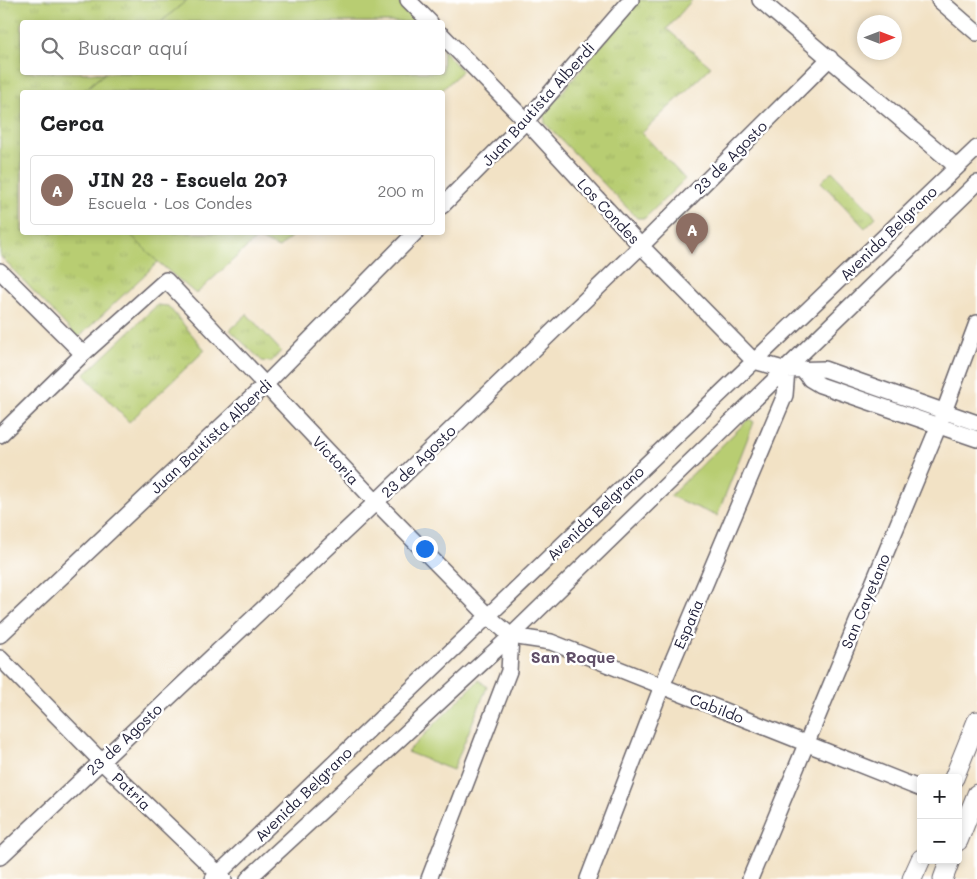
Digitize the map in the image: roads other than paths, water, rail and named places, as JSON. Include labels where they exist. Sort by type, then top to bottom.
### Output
[{"type":"street","points":[[408,0],[428,20]]},
{"type":"street","name":"Juan Bautista Alberdi","points":[[445,203],[526,121],[631,0]]},
{"type":"street","points":[[760,0],[957,167]]},
{"type":"street","points":[[939,0],[977,33]]},
{"type":"street","name":"Los Condes","points":[[445,38],[526,121],[641,246],[754,361]]},
{"type":"street","name":"23 de Agosto","points":[[0,857],[376,502],[641,246],[830,58]]},
{"type":"street","name":"Avenida Belgrano","points":[[218,878],[488,616],[977,148]]},
{"type":"street","name":"Avenida Belgrano","points":[[248,879],[511,636],[787,370],[977,183]]},
{"type":"street","name":"Juan Bautista Alberdi","points":[[0,635],[266,385],[413,235]]},
{"type":"street","points":[[0,272],[83,354],[0,435]]},
{"type":"street","name":"Victoria","points":[[83,354],[166,280],[376,502],[488,616],[511,636]]},
{"type":"street","name":"San Cayetano","points":[[750,879],[941,418],[977,323]]},
{"type":"street","points":[[754,361],[787,370],[803,369],[810,380],[820,385],[941,418],[977,423]]},
{"type":"street","name":"España","points":[[588,879],[662,686],[785,395],[787,370]]},
{"type":"street","points":[[941,418],[977,439]]},
{"type":"street","points":[[429,879],[509,671],[511,636]]},
{"type":"street","name":"Cabildo","points":[[511,636],[551,642],[917,787]]},
{"type":"street","name":"Patria","points":[[0,658],[218,878]]},
{"type":"street","points":[[956,774],[977,721]]},
{"type":"street","points":[[962,830],[971,805]]},
{"type":"street","points":[[912,879],[919,864]]},
{"type":"street","points":[[943,879],[949,864]]},
{"type":"place","name":"JIN 23 - Escuela 207","points":[[692,254]]},
{"type":"district","name":"San Roque","points":[[573,656]]}]
